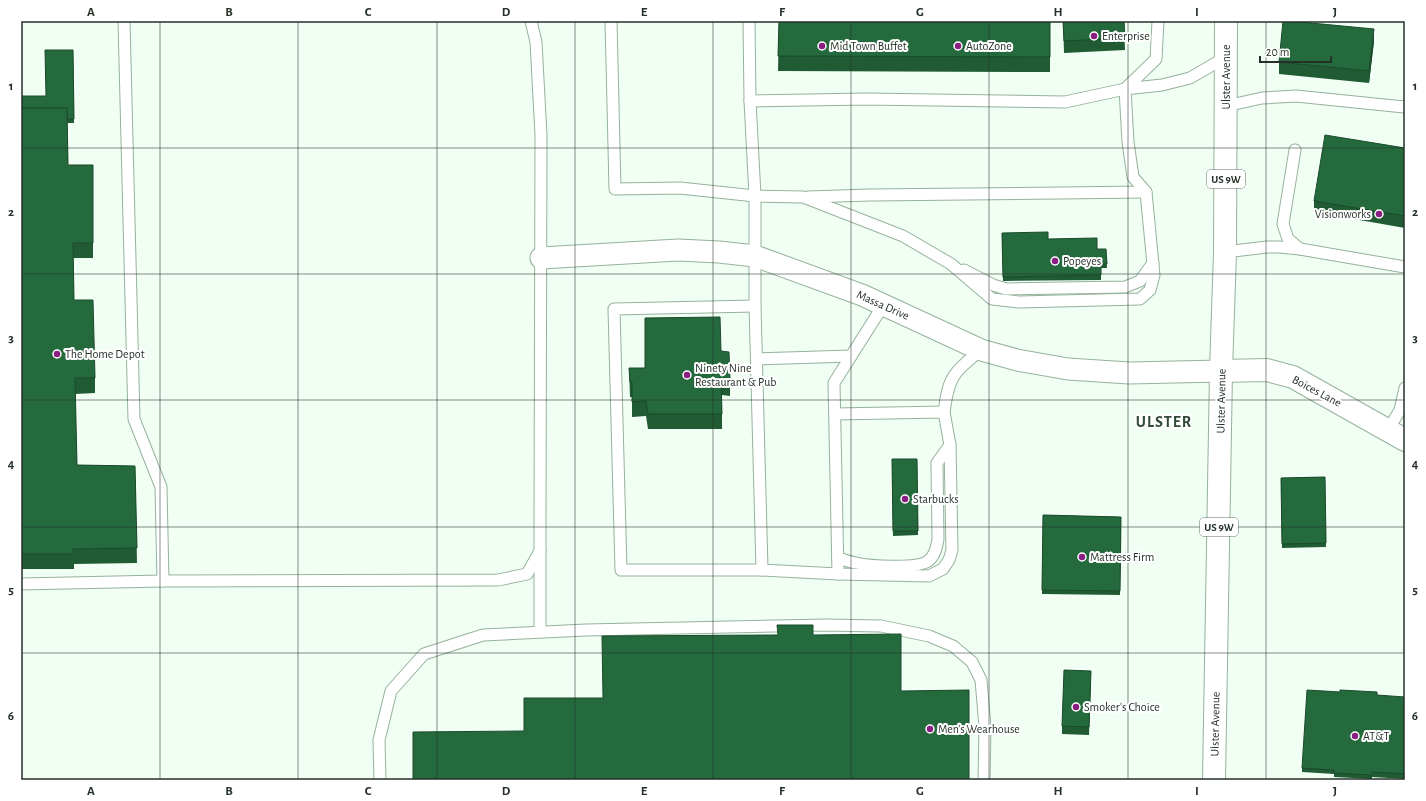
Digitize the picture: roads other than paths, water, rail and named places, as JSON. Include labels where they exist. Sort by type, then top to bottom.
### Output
[{"type":"main road","name":"Ulster Avenue","points":[[1214,780],[1221,371],[1225,252],[1226,21]]},
{"type":"main road","name":"Boices Lane","points":[[1221,371],[1267,370],[1293,377],[1396,435]]},
{"type":"street","name":"Massa Drive","points":[[541,258],[678,250],[720,252],[755,256],[884,304],[981,350],[1017,360],[1068,369],[1129,373],[1221,371]]},
{"type":"lane","points":[[124,21],[134,419],[161,487],[163,581]]},
{"type":"lane","points":[[531,21],[536,42],[541,135],[540,632]]},
{"type":"lane","points":[[611,21],[615,189],[680,188],[755,196],[803,197],[1146,192]]},
{"type":"lane","points":[[749,21],[750,101],[755,196],[762,570]]},
{"type":"lane","points":[[951,264],[992,299],[1019,302],[1140,299],[1150,290],[1154,275],[1146,192],[1133,177],[1128,142],[1125,89],[1156,59],[1158,21]]},
{"type":"lane","points":[[750,101],[867,100],[1065,102],[1125,89],[1162,85],[1190,78],[1226,57]]},
{"type":"lane","points":[[1226,106],[1262,98],[1296,96],[1405,106]]},
{"type":"lane","points":[[1294,150],[1284,224],[1288,239],[1300,249]]},
{"type":"lane","points":[[803,197],[903,236],[951,264],[993,285],[1006,289],[1102,289],[1125,287],[1140,281],[1153,263]]},
{"type":"lane","points":[[1225,252],[1267,246],[1300,249],[1405,267]]},
{"type":"lane","points":[[838,574],[834,383],[884,304]]},
{"type":"lane","points":[[756,306],[614,309],[621,570],[762,570],[838,574],[929,576],[943,569],[949,560],[952,550],[950,445],[944,412],[947,392],[952,377],[956,372],[981,350]]},
{"type":"lane","points":[[757,359],[851,356]]},
{"type":"lane","points":[[1396,435],[1405,388]]},
{"type":"lane","points":[[835,414],[944,412]]},
{"type":"lane","points":[[838,558],[856,563],[873,565],[919,564],[928,561],[935,551],[938,539],[937,463],[950,445]]},
{"type":"lane","points":[[21,584],[163,581],[498,580],[527,574],[540,551]]},
{"type":"lane","points":[[380,780],[379,740],[391,691],[424,654],[483,635],[586,630],[826,625],[881,626],[929,636],[953,646],[972,662],[981,680],[985,727],[984,780]]},
{"type":"place","name":"Enterprise","points":[[1094,36]]},
{"type":"place","name":"Mid Town Buffet","points":[[822,46]]},
{"type":"place","name":"AutoZone","points":[[958,46]]},
{"type":"place","name":"Visionworks","points":[[1379,214]]},
{"type":"place","name":"Popeyes","points":[[1055,261]]},
{"type":"place","name":"The Home Depot","points":[[57,354]]},
{"type":"place","name":"Ninety Nine Restaurant & Pub","points":[[687,375]]},
{"type":"place","name":"Starbucks","points":[[905,499]]},
{"type":"place","name":"Mattress Firm","points":[[1082,557]]},
{"type":"place","name":"Smoker's Choice","points":[[1076,707]]},
{"type":"place","name":"Men's Wearhouse","points":[[930,729]]},
{"type":"place","name":"AT&T","points":[[1355,736]]},
{"type":"district","name":"ULSTER","points":[[1164,422]]}]
